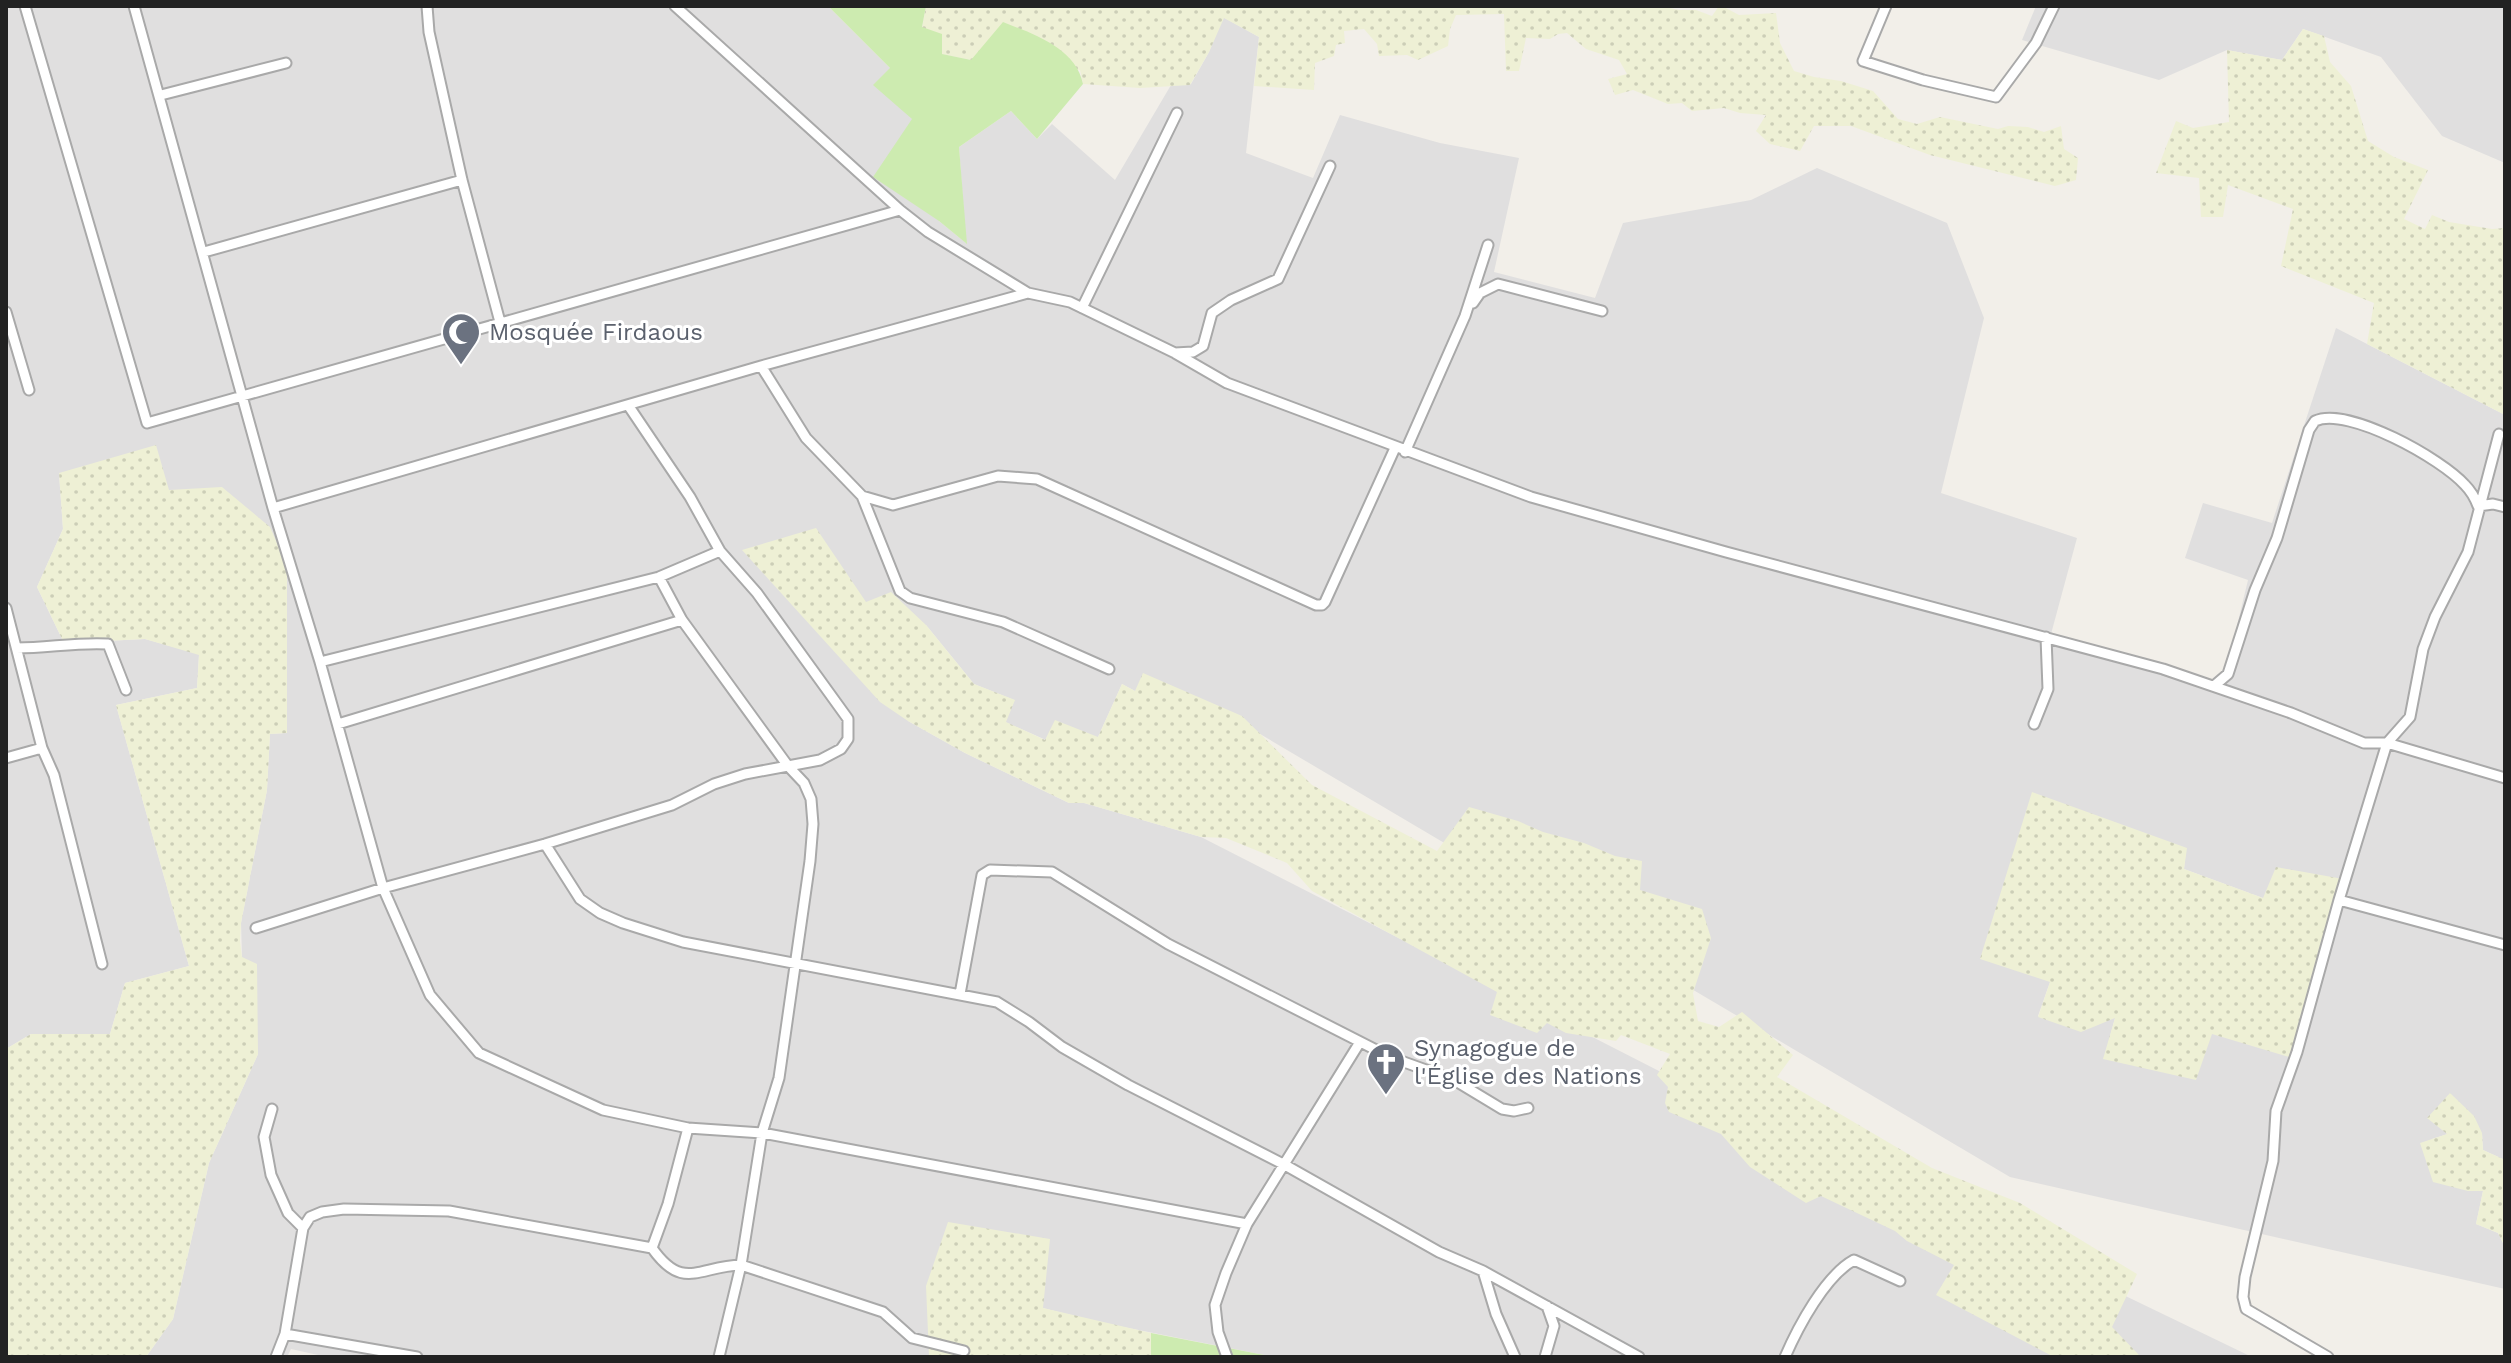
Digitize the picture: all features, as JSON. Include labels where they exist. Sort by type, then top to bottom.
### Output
[{"type":"street","points":[[25,6],[147,423],[900,210]]},
{"type":"street","points":[[134,6],[273,508],[383,888],[430,995],[479,1053],[603,1110],[688,1128],[762,1133],[1247,1224]]},
{"type":"street","points":[[427,6],[429,32],[462,180],[500,322]]},
{"type":"street","points":[[675,6],[928,232],[1028,293],[1070,302],[1175,353],[1227,383],[1546,502],[2163,669],[2291,713],[2364,743],[2387,743],[2505,778]]},
{"type":"street","points":[[1886,6],[1863,61],[1923,80],[1996,97],[2036,43],[2054,6]]},
{"type":"street","points":[[161,95],[286,63]]},
{"type":"street","points":[[1082,308],[1177,113]]},
{"type":"street","points":[[1175,353],[1193,352],[1203,346],[1212,313],[1231,300],[1278,279],[1330,166]]},
{"type":"street","points":[[204,252],[462,180]]},
{"type":"street","points":[[1465,316],[1488,245]]},
{"type":"street","points":[[862,496],[893,505],[998,476],[1037,479],[1316,605],[1322,605],[1465,316],[1480,293],[1498,284],[1602,311]]},
{"type":"street","points":[[273,508],[761,366],[1028,293]]},
{"type":"street","points":[[6,312],[29,390]]},
{"type":"street","points":[[761,366],[806,438],[862,496],[900,591],[910,598],[1003,622],[1109,669]]},
{"type":"street","points":[[256,928],[672,805],[714,784],[745,774],[820,760],[841,749],[848,739],[848,719],[757,593],[720,551],[690,497],[628,405]]},
{"type":"street","points":[[2214,686],[2228,674],[2255,590],[2277,538],[2309,430],[2315,421],[2330,417],[2352,421],[2423,452],[2465,484],[2478,506]]},
{"type":"street","points":[[2328,1357],[2246,1309],[2243,1297],[2245,1277],[2273,1161],[2276,1111],[2297,1052],[2339,900],[2387,743],[2410,717],[2423,649],[2435,617],[2468,552],[2499,434]]},
{"type":"street","points":[[2478,506],[2493,504],[2505,507]]},
{"type":"street","points":[[320,662],[659,577],[720,551]]},
{"type":"street","points":[[659,577],[682,620],[788,766],[804,783],[811,799],[813,824],[779,1078],[762,1133],[741,1265],[719,1357]]},
{"type":"street","points":[[6,608],[42,748],[54,775],[102,964]]},
{"type":"street","points":[[338,724],[682,620]]},
{"type":"street","points":[[2034,724],[2048,689],[2046,637]]},
{"type":"street","points":[[17,648],[46,648],[79,642],[108,644],[126,690]]},
{"type":"street","points":[[6,758],[42,748]]},
{"type":"street","points":[[545,844],[580,899],[600,913],[683,942],[997,1002],[1062,1047],[1128,1085],[1285,1165],[1439,1252],[1483,1271],[1639,1357]]},
{"type":"street","points":[[960,994],[982,875],[990,870],[1052,872],[1168,944],[1390,1057],[1454,1080],[1502,1109],[1514,1111],[1528,1108]]},
{"type":"street","points":[[2339,900],[2505,945]]},
{"type":"street","points":[[1227,1357],[1218,1332],[1215,1305],[1247,1224],[1360,1042]]},
{"type":"street","points":[[272,1109],[264,1137],[271,1175],[288,1213],[303,1228]]},
{"type":"street","points":[[652,1248],[668,1204],[688,1128]]},
{"type":"street","points":[[276,1357],[285,1334],[303,1228],[310,1217],[344,1209],[449,1211],[652,1248],[666,1268],[683,1273],[702,1273],[722,1265],[741,1265],[883,1312],[912,1338],[964,1351]]},
{"type":"street","points":[[1785,1357],[1796,1331],[1842,1266],[1854,1260],[1900,1281]]},
{"type":"street","points":[[1483,1271],[1496,1314],[1515,1357]]},
{"type":"street","points":[[1545,1357],[1554,1326],[1547,1306]]},
{"type":"street","points":[[285,1334],[417,1357]]},
{"type":"shaded area","points":[[6,6],[828,6],[890,68],[912,119],[939,221],[966,243],[959,147],[1011,111],[1037,139],[1052,124],[1115,180],[1171,85],[1191,84],[1209,52],[1223,17],[1259,37],[1246,153],[1313,178],[1340,115],[1440,143],[1519,158],[1494,272],[1595,298],[1623,223],[1751,200],[1817,168],[1947,223],[1984,318],[1941,493],[2077,538],[2051,634],[2222,688],[2248,580],[2185,558],[2203,503],[2272,523],[2336,328],[2505,415],[2505,1160],[2483,1150],[2482,1133],[2448,1134],[2432,1139],[2468,1191],[2483,1191],[2476,1224],[2498,1233],[2505,1247],[2505,1289],[2010,1177],[1199,698],[1135,691],[1122,684],[1098,737],[1046,740],[1005,722],[1014,700],[974,684],[926,625],[908,721],[965,753],[1069,803],[1084,803],[1201,837],[1659,1071],[2252,1357],[1274,1357],[1043,1308],[929,1356],[933,1357],[327,1357],[291,1349],[287,1357],[146,1357],[173,1319],[209,1163],[258,1054],[242,957],[241,923],[267,790],[270,734],[286,733],[169,490],[59,474],[63,529],[37,587],[64,643],[145,639],[199,654],[197,688],[116,705],[189,966],[125,983],[110,1034],[31,1034],[6,1049]],"holes":[[[2186,849],[2184,869],[2263,898],[2212,1034],[2104,1059],[2115,1018],[2038,1016],[2050,982]]]},
{"type":"shaded area","points":[[2036,6],[2505,6],[2505,163],[2442,136],[2381,57],[2303,29],[2282,60],[2227,50],[2159,80],[2022,40]]},
{"type":"green space","points":[[828,6],[926,6],[922,27],[942,34],[942,54],[971,60],[1003,22],[1052,44],[1079,71],[1083,84],[1037,139],[1011,111],[959,147],[967,244],[939,221],[873,177],[912,119],[873,85],[890,68]]},
{"type":"green space","points":[[926,6],[1662,6],[1696,10],[1712,16],[1722,6],[1739,15],[1776,13],[1780,43],[1794,71],[1873,91],[1898,119],[1917,124],[1940,117],[1998,129],[2028,127],[2044,132],[2061,126],[2064,149],[2078,158],[2076,180],[2055,186],[1930,155],[1851,126],[1814,126],[1800,151],[1770,144],[1756,131],[1766,115],[1724,108],[1692,111],[1682,103],[1668,104],[1633,90],[1615,95],[1608,79],[1627,74],[1619,60],[1586,49],[1567,33],[1550,39],[1526,38],[1519,71],[1506,71],[1504,14],[1456,15],[1448,46],[1418,60],[1407,55],[1379,56],[1377,44],[1364,29],[1344,31],[1345,43],[1336,45],[1334,56],[1315,63],[1314,90],[1254,86],[1259,37],[1224,18],[1190,85],[1140,88],[1083,84],[1080,70],[971,60],[941,54],[922,28]]},
{"type":"green space","points":[[2303,29],[2324,36],[2330,62],[2351,86],[2368,141],[2394,157],[2428,170],[2404,219],[2425,229],[2432,215],[2449,222],[2505,228],[2505,415],[2367,344],[2374,303],[2281,266],[2293,209],[2228,185],[2223,217],[2201,217],[2199,178],[2156,173],[2176,121],[2193,128],[2229,122],[2227,50],[2282,60]]},
{"type":"green space","points":[[156,445],[169,490],[222,487],[270,527],[287,566],[287,733],[270,734],[267,790],[241,923],[242,957],[257,964],[258,1054],[209,1163],[173,1319],[146,1357],[6,1357],[6,1049],[31,1034],[110,1034],[125,983],[189,966],[116,705],[197,688],[199,655],[145,639],[64,643],[37,587],[63,529],[59,473]]},
{"type":"green space","points":[[816,528],[866,602],[891,592],[926,625],[974,684],[1015,700],[1006,722],[1045,740],[1055,720],[1098,737],[1122,684],[1135,691],[1143,673],[1242,716],[1312,785],[1437,851],[1469,807],[1584,843],[1615,856],[1642,861],[1640,890],[1702,909],[1711,938],[1693,993],[1698,1021],[1719,1027],[1742,1012],[1793,1055],[1777,1077],[1932,1168],[2020,1203],[2137,1274],[2112,1327],[2141,1357],[2054,1357],[1936,1295],[1954,1265],[1907,1241],[1895,1231],[1821,1196],[1806,1203],[1750,1167],[1721,1134],[1669,1112],[1665,1103],[1668,1087],[1657,1075],[1670,1054],[1621,1035],[1616,1041],[1566,1033],[1547,1023],[1537,1033],[1490,1015],[1497,992],[1312,891],[1287,863],[1226,838],[1201,837],[1084,803],[1069,803],[965,753],[908,721],[880,702],[742,550]]},
{"type":"green space","points":[[2032,792],[2187,848],[2184,869],[2263,898],[2276,867],[2343,879],[2289,1057],[2212,1034],[2196,1080],[2103,1059],[2115,1018],[2081,1032],[2038,1017],[2050,982],[1980,959]]},
{"type":"green space","points":[[2450,1093],[2474,1116],[2482,1133],[2483,1150],[2505,1160],[2505,1247],[2498,1233],[2476,1224],[2483,1191],[2468,1191],[2433,1182],[2420,1143],[2447,1134],[2427,1118]]},
{"type":"green space","points":[[948,1222],[1050,1239],[1043,1308],[1151,1333],[1151,1357],[929,1356],[926,1286]]},
{"type":"green space","points":[[1151,1333],[1274,1357],[1151,1357]]},
{"type":"place","name":"Mosquée Firdaous","points":[[461,366]]},
{"type":"place","name":"Synagogue de l'Église des Nations","points":[[1386,1096]]}]
